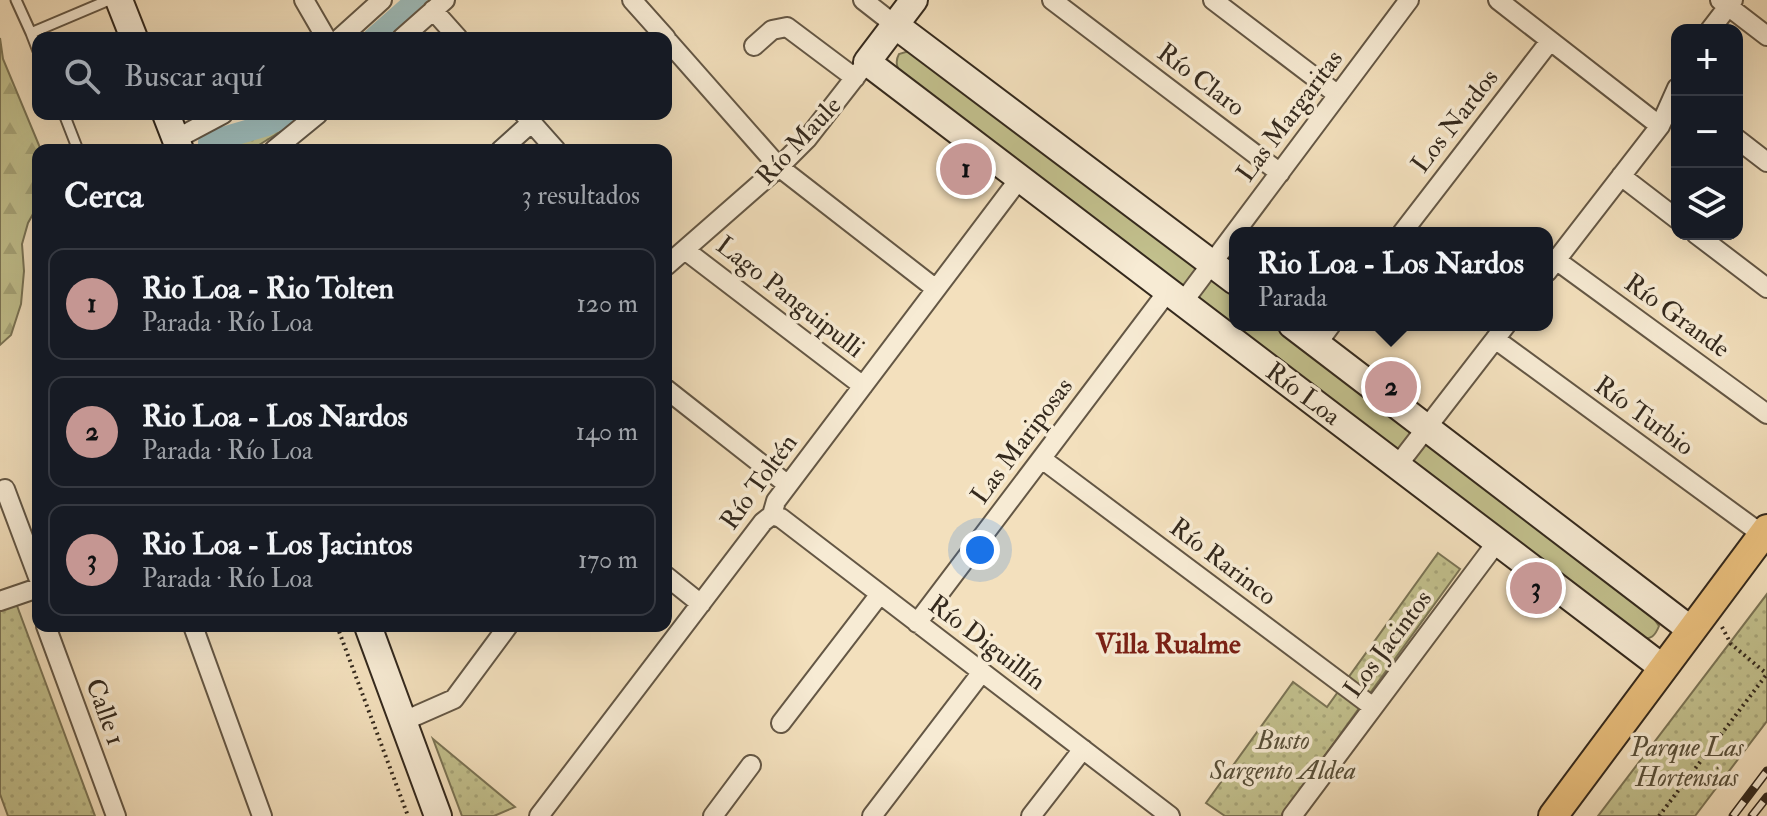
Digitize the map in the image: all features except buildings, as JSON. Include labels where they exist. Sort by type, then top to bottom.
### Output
[{"type":"main road","points":[[1553,816],[1765,532]]},
{"type":"street","points":[[119,0],[132,32]]},
{"type":"street","points":[[304,0],[323,32]]},
{"type":"street","points":[[347,32],[382,0]]},
{"type":"street","points":[[632,0],[661,32]]},
{"type":"street","points":[[863,0],[1229,276]]},
{"type":"street","name":"Río Maule","points":[[672,261],[779,167],[819,126],[914,0]]},
{"type":"street","name":"Río Claro","points":[[1052,0],[1280,173]]},
{"type":"street","points":[[1213,0],[1338,95]]},
{"type":"street","name":"Las Margaritas","points":[[1239,227],[1409,0]]},
{"type":"street","points":[[1498,0],[1660,126]]},
{"type":"street","points":[[1714,24],[1727,2],[1767,36]]},
{"type":"street","points":[[409,32],[439,5],[455,32]]},
{"type":"street","points":[[754,46],[772,30],[787,27],[861,70]]},
{"type":"street","name":"Los Nardos","points":[[1407,227],[1550,41]]},
{"type":"street","points":[[672,45],[779,167],[936,289]]},
{"type":"street","name":"Río Loa","points":[[861,70],[1020,178],[1663,668]]},
{"type":"street","points":[[1553,265],[1660,126],[1674,96]]},
{"type":"street","points":[[168,120],[178,144],[214,120]]},
{"type":"street","points":[[281,144],[311,120]]},
{"type":"street","points":[[506,144],[526,120]]},
{"type":"street","points":[[530,120],[551,144]]},
{"type":"street","points":[[1743,144],[1767,162]]},
{"type":"street","points":[[1621,176],[1671,214]]},
{"type":"street","name":"Río Toltén","points":[[539,816],[763,522],[772,515],[776,501],[1020,178]]},
{"type":"street","name":"Las Margaritas","points":[[1175,297],[1212,263],[1229,240]]},
{"type":"street","points":[[1704,240],[1767,288]]},
{"type":"street","name":"Lago Panguipulli","points":[[685,250],[863,386]]},
{"type":"street","name":"Río Grande","points":[[1553,267],[1767,414]]},
{"type":"street","name":"Las Mariposas","points":[[917,623],[1042,459],[1175,297]]},
{"type":"street","points":[[1397,466],[1501,332]]},
{"type":"street","name":"Río Turbio","points":[[1501,332],[1765,532]]},
{"type":"street","name":"Río Loa","points":[[1324,334],[1427,428],[1691,630]]},
{"type":"street","points":[[672,394],[788,485]]},
{"type":"street","name":"Río Rarinco","points":[[1042,459],[1373,707]]},
{"type":"street","points":[[5,489],[32,561]]},
{"type":"street","name":"Río Diguillín","points":[[772,515],[781,518],[1170,816]]},
{"type":"street","name":"Los Jacintos","points":[[1292,816],[1497,542]]},
{"type":"street","points":[[672,581],[701,604]]},
{"type":"street","points":[[0,601],[32,590]]},
{"type":"street","points":[[781,723],[880,594]]},
{"type":"street","name":"Calle 1","points":[[48,632],[116,816]]},
{"type":"street","points":[[195,632],[262,816]]},
{"type":"street","points":[[370,632],[438,816]]},
{"type":"street","points":[[404,721],[454,699],[504,632]]},
{"type":"street","points":[[872,815],[982,672]]},
{"type":"street","points":[[1031,816],[1083,749]]},
{"type":"street","points":[[713,816],[751,765]]},
{"type":"lane","points":[[16,0],[31,33]]},
{"type":"lane","points":[[33,32],[109,0]]},
{"type":"lane","points":[[66,120],[76,144]]},
{"type":"path","points":[[1659,816],[1767,674],[1731,644],[1716,615],[1708,607]]},
{"type":"path","points":[[339,632],[408,816]]},
{"type":"green space","points":[[406,0],[429,0],[394,32],[371,32]]},
{"type":"green space","points":[[0,38],[3,59],[38,144],[32,144],[32,216],[22,244],[24,271],[21,304],[11,335],[0,345]]},
{"type":"green space","points":[[909,51],[917,54],[1229,292],[1229,325],[903,77],[898,69],[899,54]]},
{"type":"green space","points":[[250,120],[296,120],[261,144],[202,144]]},
{"type":"green space","points":[[1237,331],[1280,331],[1652,616],[1659,626],[1650,638],[1641,638]]},
{"type":"green space","name":"Busto Sargento Aldea","points":[[1438,553],[1460,569],[1281,816],[1225,816],[1206,803],[1293,682],[1327,707]]},
{"type":"green space","name":"Parque Las Hortensias","points":[[1767,594],[1767,721],[1695,816],[1598,816]]},
{"type":"green space","points":[[16,603],[95,816],[8,816],[0,794],[0,609]]},
{"type":"green space","points":[[433,739],[515,807],[494,816],[462,816]]},
{"type":"waterway","points":[[381,32],[417,0]]},
{"type":"waterway","points":[[209,142],[277,120]]},
{"type":"railway","points":[[1733,816],[1767,771]]},
{"type":"railway","points":[[1752,816],[1767,797]]},
{"type":"place","name":"Rio Loa - Rio Tolten","points":[[966,169]]},
{"type":"place","name":"Rio Loa - Los Nardos","points":[[1391,387]]},
{"type":"place","name":"Rio Loa - Los Jacintos","points":[[1536,588]]},
{"type":"district","name":"Villa Rualme","points":[[1168,644]]}]
